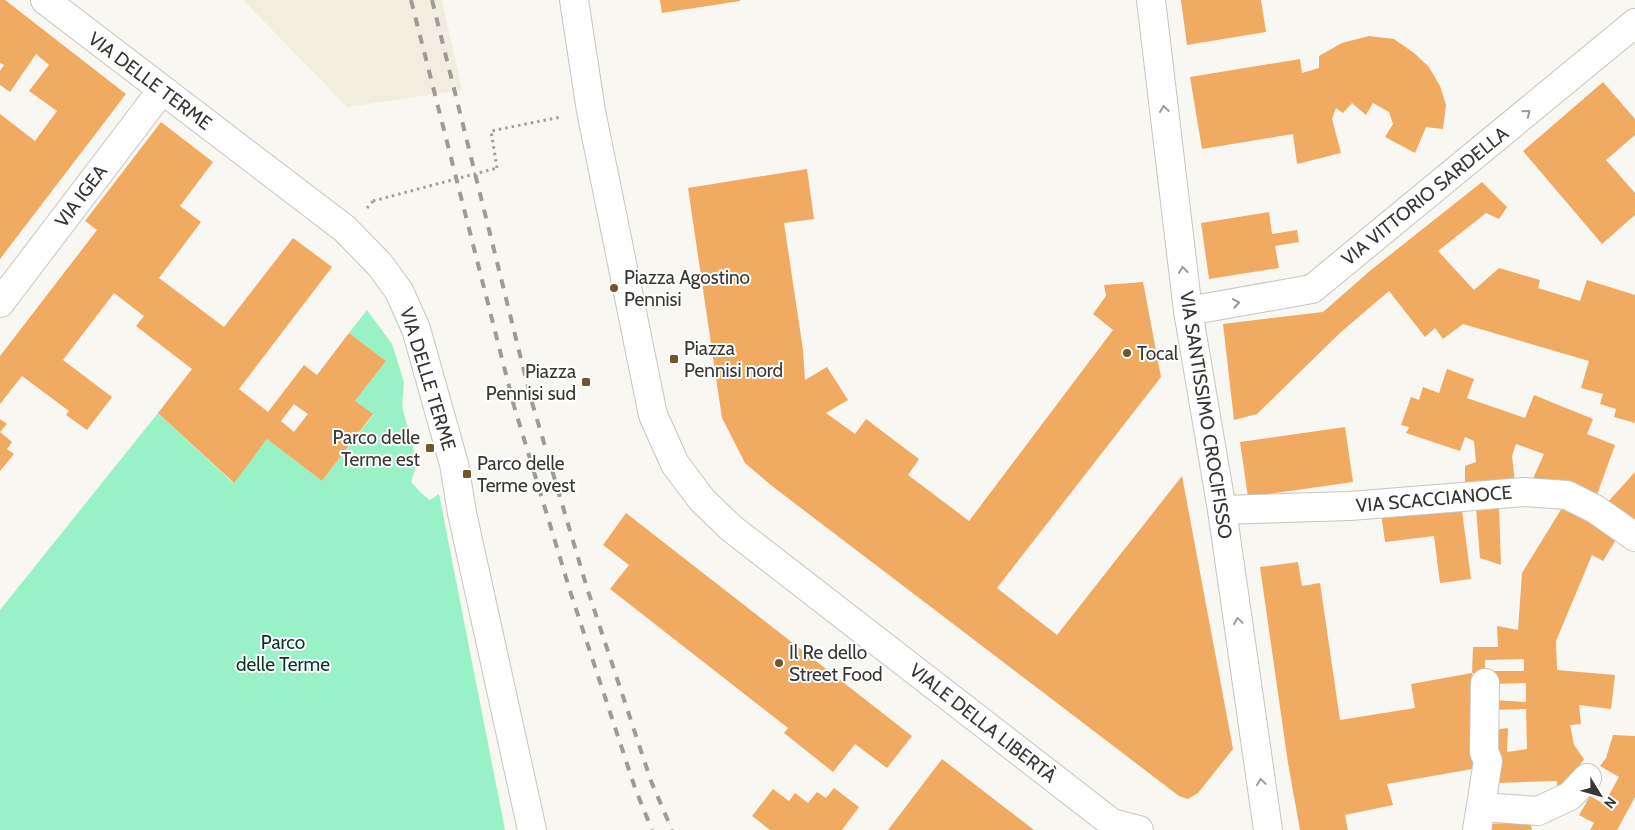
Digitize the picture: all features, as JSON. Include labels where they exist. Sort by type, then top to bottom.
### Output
[{"type":"street","name":"VIA DELLE TERME","points":[[45,0],[345,229],[380,265],[398,291],[416,329],[454,464],[462,513],[532,830]]},
{"type":"street","name":"VIALE DELLA LIBERTÀ","points":[[574,0],[591,111],[653,415],[675,464],[702,500],[731,528],[1115,827]]},
{"type":"street","name":"VIA SANTISSIMO CROCIFISSO","points":[[1151,0],[1188,311],[1222,510],[1268,830]]},
{"type":"street","name":"VIA VITTORIO SARDELLA","points":[[1188,311],[1312,289],[1635,24]]},
{"type":"street","name":"VIA IGEA","points":[[0,303],[162,90]]},
{"type":"street","name":"VIA SCACCIANOCE","points":[[1222,510],[1350,506],[1524,492],[1567,495],[1595,509],[1635,537]]},
{"type":"street","points":[[1485,683],[1484,752],[1488,761],[1480,818],[1538,810],[1570,796],[1587,778]]},
{"type":"street","points":[[1115,827],[1139,830]]},
{"type":"path","points":[[373,201],[497,168],[491,132],[591,111]]},
{"type":"shaded area","points":[[243,0],[442,0],[462,90],[347,107]]},
{"type":"green space","name":"Parco delle Terme","points":[[367,310],[392,344],[404,382],[402,406],[417,463],[411,482],[430,500],[439,494],[505,830],[0,830],[0,610],[158,413],[233,483],[267,439],[322,481],[373,415],[355,401],[386,361],[349,333]]},
{"type":"building","points":[[0,0],[5,0],[126,94],[0,259],[0,114],[35,141],[57,111],[29,91],[49,65],[36,54],[10,92],[0,85],[0,71],[4,65],[0,63]]},
{"type":"building","points":[[660,0],[740,0],[740,1],[662,13]]},
{"type":"building","points":[[1181,0],[1261,0],[1266,32],[1187,45]]},
{"type":"building","points":[[1369,36],[1394,39],[1414,53],[1429,67],[1440,86],[1446,105],[1443,129],[1426,127],[1415,153],[1385,137],[1393,124],[1389,112],[1373,103],[1366,115],[1352,103],[1343,113],[1336,108],[1332,119],[1341,153],[1297,164],[1293,134],[1202,149],[1190,77],[1300,59],[1302,73],[1319,68],[1319,56],[1342,43]]},
{"type":"building","points":[[1603,82],[1635,119],[1635,135],[1606,160],[1635,193],[1635,215],[1602,244],[1523,151]]},
{"type":"building","points":[[161,122],[213,162],[180,206],[201,222],[159,278],[224,327],[293,238],[332,267],[239,389],[268,412],[304,365],[317,375],[349,333],[386,361],[355,401],[373,414],[322,481],[267,439],[234,483],[158,413],[192,369],[136,326],[144,316],[114,293],[63,360],[112,397],[87,430],[66,415],[69,411],[22,376],[0,404],[0,356],[97,230],[85,221]],"holes":[[[294,404],[308,414],[294,432],[281,421]]]},
{"type":"building","points":[[807,169],[814,219],[784,223],[803,350],[805,380],[827,367],[848,400],[826,413],[855,434],[866,419],[919,459],[908,475],[969,521],[1113,330],[1093,314],[1106,296],[1104,285],[1143,282],[1161,377],[997,588],[1057,635],[1182,476],[1233,749],[1198,793],[1188,799],[1179,796],[772,486],[745,463],[722,418],[688,188]]},
{"type":"building","points":[[1482,182],[1507,207],[1499,219],[1486,213],[1438,251],[1474,290],[1499,268],[1540,280],[1538,288],[1580,301],[1587,280],[1635,295],[1635,423],[1614,417],[1616,409],[1600,404],[1603,394],[1581,388],[1589,361],[1463,324],[1443,339],[1435,328],[1425,337],[1389,291],[1341,332],[1257,414],[1234,420],[1223,324],[1323,312],[1371,270]]},
{"type":"building","points":[[1269,212],[1272,234],[1297,230],[1299,242],[1275,246],[1279,268],[1209,279],[1201,223]]},
{"type":"building","points":[[1447,369],[1474,379],[1467,398],[1525,418],[1534,395],[1593,419],[1587,434],[1615,445],[1595,500],[1531,483],[1544,454],[1516,444],[1512,456],[1515,482],[1465,487],[1465,466],[1476,462],[1474,441],[1465,437],[1460,451],[1406,433],[1409,427],[1401,425],[1411,397],[1419,400],[1423,387],[1439,393]]},
{"type":"building","points":[[0,419],[7,424],[0,432]]},
{"type":"building","points":[[1345,427],[1353,482],[1248,497],[1240,442]]},
{"type":"building","points":[[0,432],[12,442],[7,449],[14,454],[0,471]]},
{"type":"building","points":[[1635,472],[1635,528],[1606,504]]},
{"type":"building","points":[[1461,503],[1471,579],[1440,583],[1434,536],[1385,542],[1381,513]]},
{"type":"building","points":[[1565,503],[1617,538],[1603,561],[1592,555],[1556,641],[1557,670],[1615,675],[1611,709],[1579,705],[1581,724],[1570,725],[1574,745],[1584,759],[1557,791],[1557,781],[1497,783],[1491,730],[1508,728],[1507,752],[1527,749],[1526,709],[1492,710],[1494,700],[1526,702],[1526,683],[1492,684],[1492,671],[1524,671],[1524,659],[1485,660],[1485,673],[1472,673],[1473,647],[1498,647],[1497,626],[1518,630],[1522,573]]},
{"type":"building","points":[[1499,506],[1501,565],[1480,558],[1476,508]]},
{"type":"building","points":[[626,513],[912,736],[887,768],[855,744],[833,772],[784,733],[788,728],[610,589],[629,565],[603,545]]},
{"type":"building","points":[[1298,562],[1302,586],[1320,583],[1340,720],[1415,708],[1411,684],[1472,673],[1476,697],[1478,768],[1387,784],[1393,805],[1345,815],[1348,830],[1300,830],[1288,763],[1260,567]]},
{"type":"building","points":[[1613,735],[1635,736],[1635,797],[1617,830],[1590,830],[1594,823],[1579,815],[1590,796],[1604,804],[1619,777],[1600,766],[1606,758]]},
{"type":"building","points":[[942,759],[1034,830],[888,830]]},
{"type":"building","points":[[834,788],[859,807],[842,830],[770,830],[752,816],[773,789],[789,801],[795,793],[808,803],[817,792],[826,798]]},
{"type":"building","points":[[1530,822],[1532,830],[1485,830],[1486,824]]},
{"type":"railway","points":[[411,0],[514,406],[571,594],[635,788],[652,830]]},
{"type":"railway","points":[[432,0],[531,399],[587,588],[651,781],[672,830]]},
{"type":"place","name":"Piazza Agostino Pennisi","points":[[614,288]]},
{"type":"place","name":"Tocal","points":[[1127,353]]},
{"type":"place","name":"Piazza Pennisi nord","points":[[674,359]]},
{"type":"place","name":"Piazza Pennisi sud","points":[[586,382]]},
{"type":"place","name":"Parco delle Terme est","points":[[430,448]]},
{"type":"place","name":"Parco delle Terme ovest","points":[[467,474]]},
{"type":"place","name":"Il Re dello Street Food","points":[[779,663]]}]
